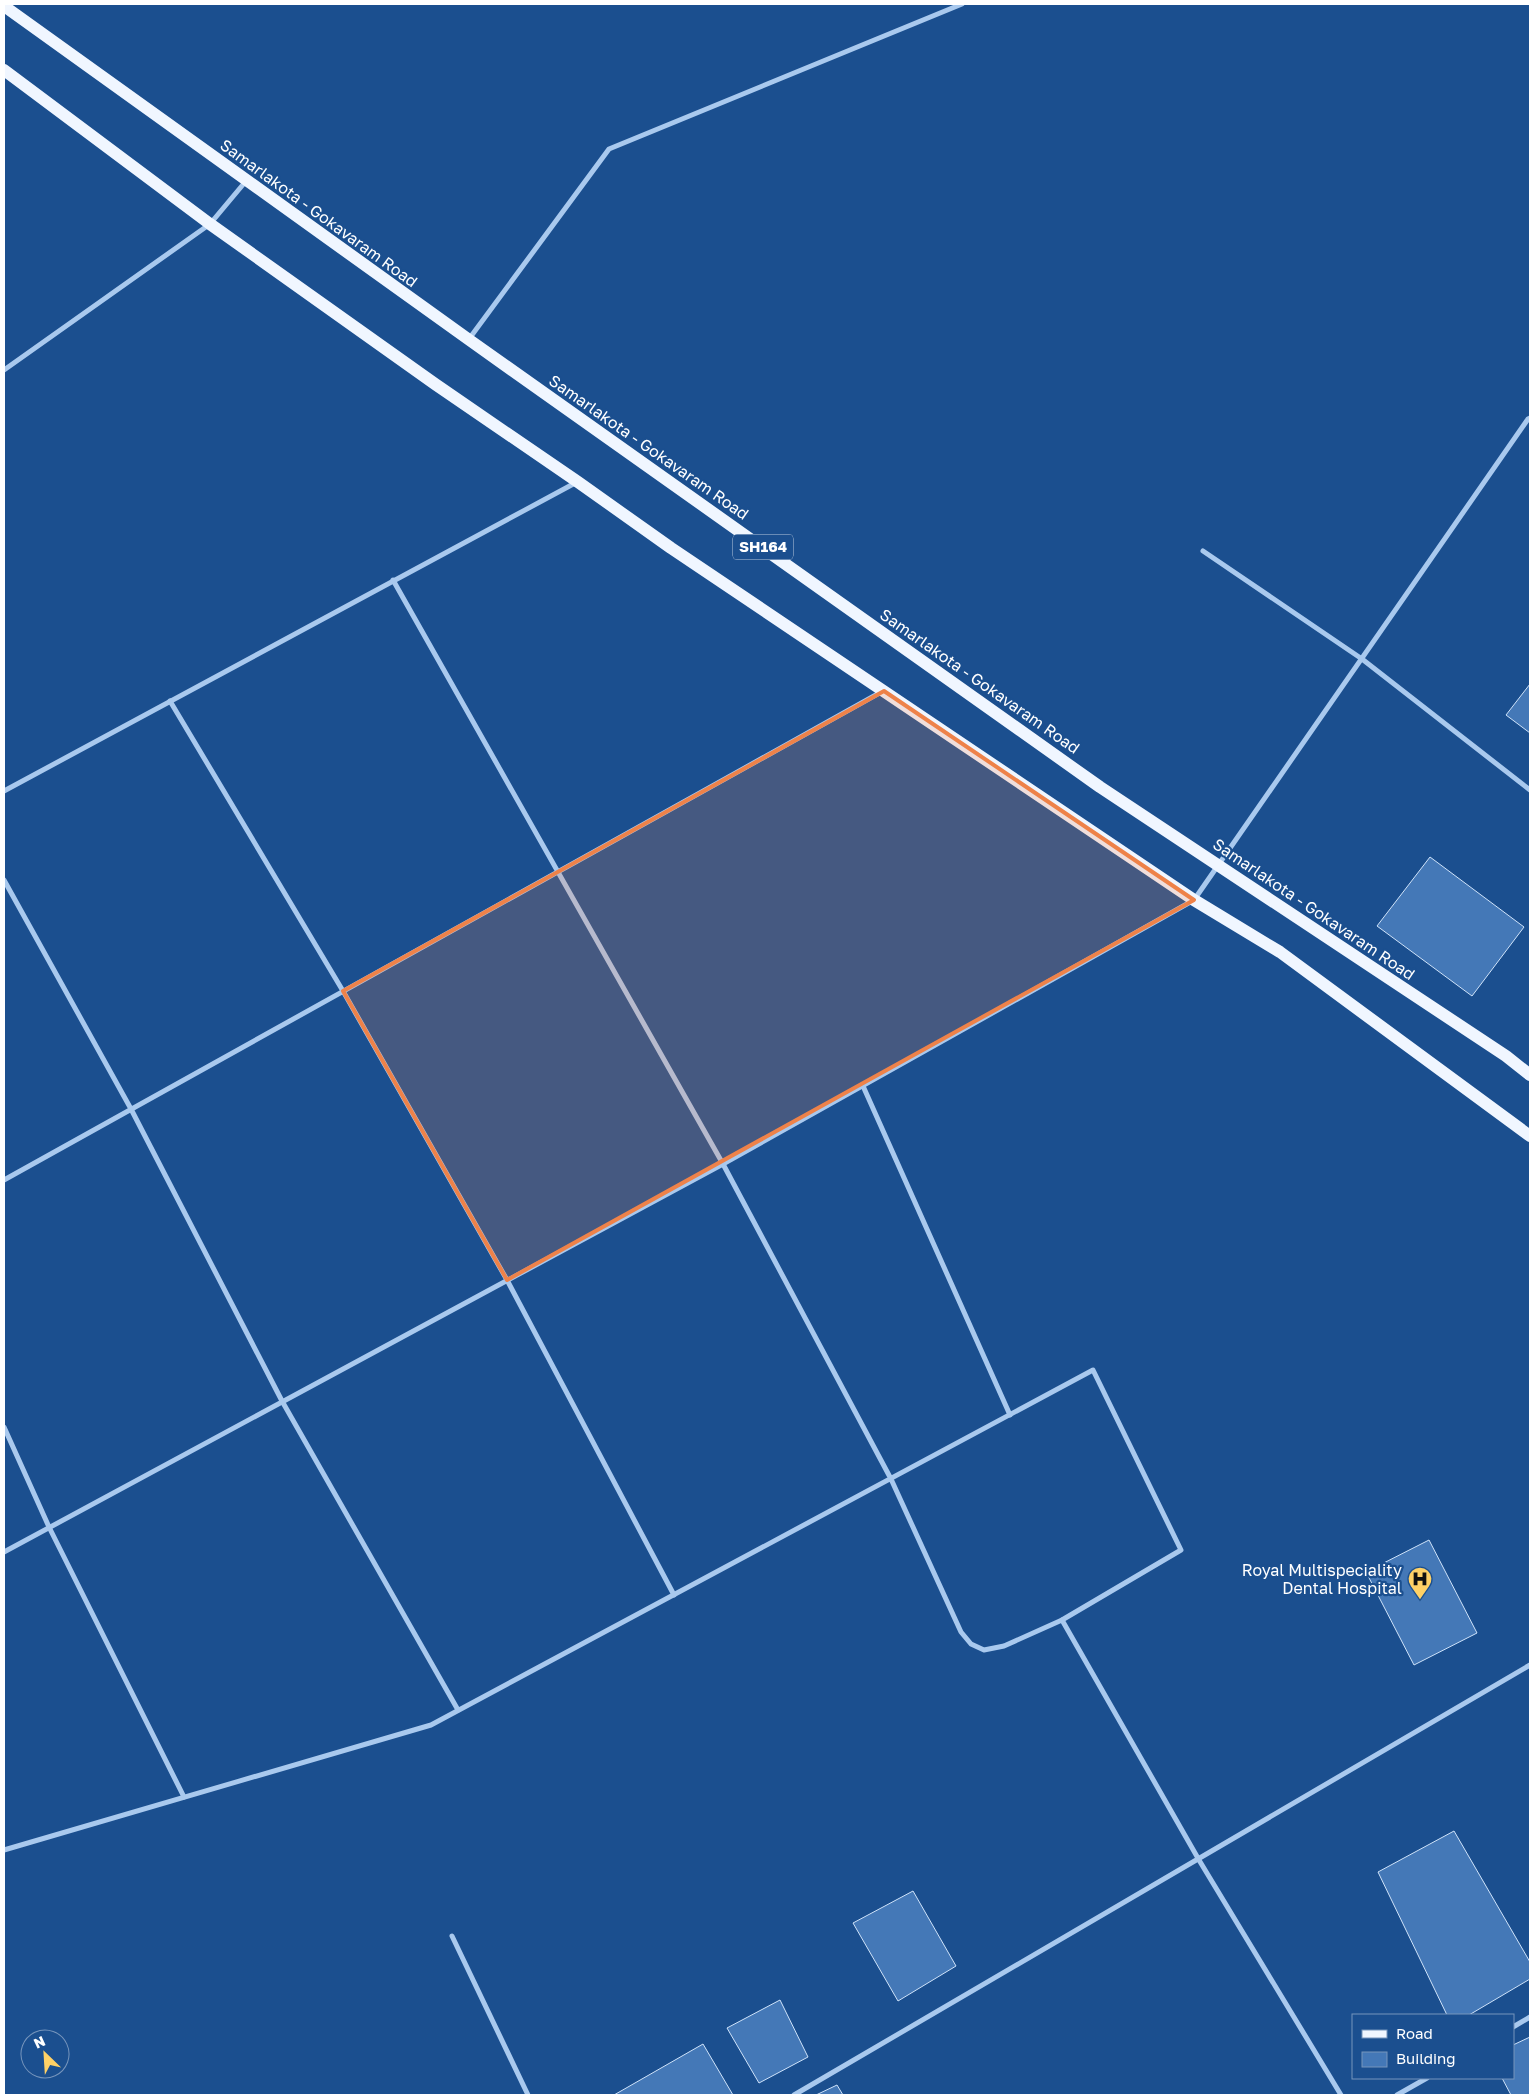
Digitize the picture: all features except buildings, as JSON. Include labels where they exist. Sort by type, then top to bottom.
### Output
[{"type":"main road","name":"Samarlakota - Gokavaram Road","points":[[4,6],[468,339],[1100,787],[1506,1056],[1530,1075]]},
{"type":"main road","points":[[4,70],[210,224],[435,384],[671,548],[1194,900],[1280,952],[1530,1136]]},
{"type":"street","points":[[468,339],[609,149],[962,4]]},
{"type":"street","points":[[4,370],[210,224],[246,180]]},
{"type":"street","points":[[4,1552],[723,1164],[1194,900],[1528,418],[1530,418]]},
{"type":"street","points":[[4,791],[578,482]]},
{"type":"street","points":[[1203,550],[1362,659],[1530,790]]},
{"type":"street","points":[[4,1850],[431,1725],[674,1596],[891,1479],[1010,1416],[1093,1370],[1181,1550],[1062,1620],[1004,1646],[984,1650],[972,1644],[961,1632],[891,1479],[723,1164],[393,580]]},
{"type":"street","points":[[4,1180],[558,874],[884,691]]},
{"type":"street","points":[[170,700],[343,992],[507,1280],[674,1596]]},
{"type":"street","points":[[4,880],[131,1109],[282,1401],[458,1710]]},
{"type":"street","points":[[863,1086],[1010,1416]]},
{"type":"street","points":[[4,1427],[50,1527],[184,1797]]},
{"type":"street","points":[[1062,1620],[1199,1860],[1341,2095]]},
{"type":"street","points":[[794,2095],[1530,1665]]},
{"type":"street","points":[[452,1936],[528,2095]]},
{"type":"street","points":[[1514,2026],[1530,2017]]},
{"type":"street","points":[[1397,2095],[1425,2079]]},
{"type":"highlighted area","points":[[884,691],[1194,900],[507,1280],[343,991]]},
{"type":"place","name":"Royal Multispeciality Dental Hospital","points":[[1420,1600]]}]
